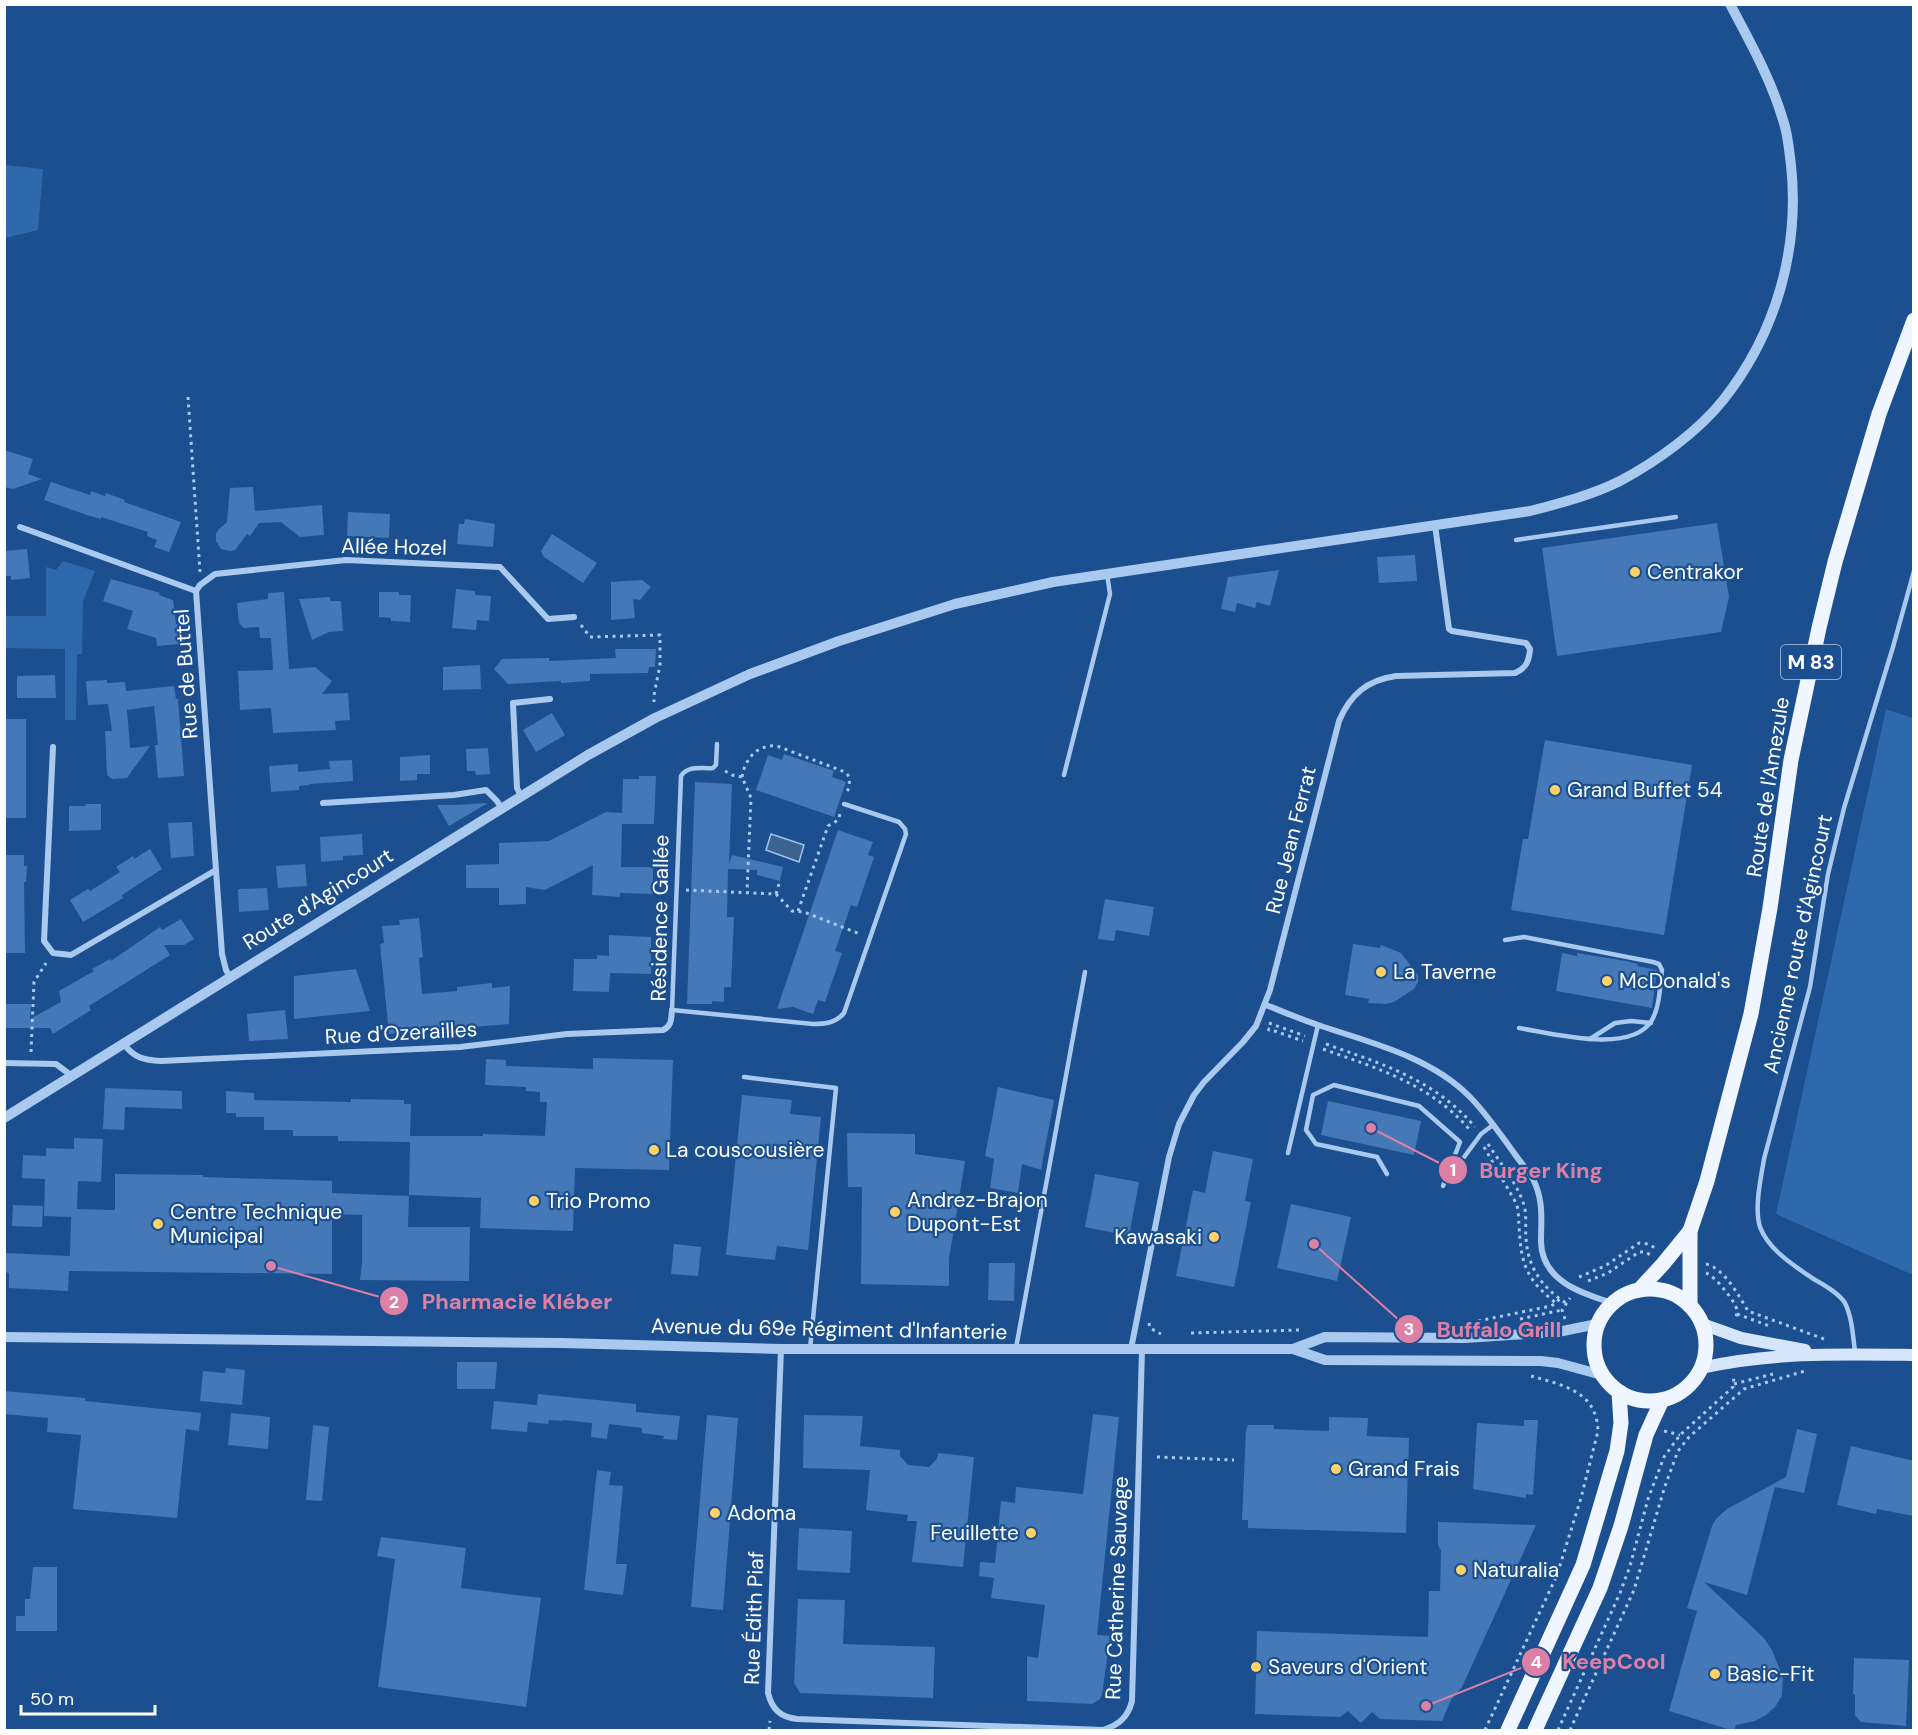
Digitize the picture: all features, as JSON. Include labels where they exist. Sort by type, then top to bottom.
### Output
[{"type":"main road","name":"Route de l'Amezule","points":[[1690,1306],[1690,1231],[1707,1181],[1751,1014],[1770,908],[1791,760],[1819,628],[1835,562],[1878,414],[1914,320]]},
{"type":"main road","name":"Route de l'Amezule","points":[[1639,1290],[1660,1257],[1690,1231]]},
{"type":"main road","points":[[1653,1289],[1679,1298],[1690,1306],[1702,1324],[1706,1346],[1701,1368],[1685,1389],[1662,1400],[1632,1399],[1619,1392],[1602,1376],[1596,1363],[1594,1337],[1597,1324],[1612,1303],[1628,1293],[1639,1290],[1653,1289]]},
{"type":"main road","points":[[1702,1324],[1732,1335],[1824,1354]]},
{"type":"main road","points":[[1701,1368],[1732,1361],[1824,1354],[1914,1355]]},
{"type":"main road","points":[[1508,1731],[1583,1565],[1617,1451],[1621,1423],[1619,1392]]},
{"type":"main road","points":[[1535,1731],[1600,1588],[1621,1526],[1646,1436],[1662,1400]]},
{"type":"street","name":"Route d'Agincourt","points":[[4,1118],[588,755],[655,718],[806,652],[955,604],[1018,589],[1530,511],[1598,491],[1621,480],[1673,447],[1723,401],[1748,365],[1776,304],[1787,266],[1793,226],[1794,190],[1784,122],[1770,81],[1730,4]]},
{"type":"street","name":"Rue Jean Ferrat","points":[[1131,1350],[1169,1157],[1179,1124],[1194,1095],[1243,1042],[1260,1020],[1266,1005],[1339,721],[1346,705],[1359,690],[1375,680],[1396,676],[1515,673],[1523,669],[1529,661],[1530,649],[1526,643],[1449,629],[1435,525]]},
{"type":"street","name":"Rue de Buttel","points":[[20,527],[196,591],[222,954],[230,977]]},
{"type":"street","name":"Allée Hozel","points":[[196,591],[215,574],[346,560],[501,567],[548,619],[574,617]]},
{"type":"street","points":[[521,796],[517,788],[513,703],[550,699]]},
{"type":"street","points":[[53,747],[44,940],[53,953],[71,955],[216,870]]},
{"type":"street","points":[[323,803],[454,795],[486,790],[502,809]]},
{"type":"street","points":[[1266,1005],[1400,1053],[1447,1078],[1469,1096],[1533,1179],[1540,1198],[1542,1253],[1546,1263],[1560,1280],[1577,1291],[1612,1303]]},
{"type":"street","name":"Rue d'Ozerailles","points":[[124,1044],[134,1056],[161,1061],[460,1047],[567,1034],[663,1030],[670,1023],[672,1010]]},
{"type":"street","points":[[4,1063],[56,1064],[72,1076]]},
{"type":"street","name":"Avenue du 69e Régiment d'Infanterie","points":[[1293,1349],[1325,1337],[1465,1338],[1567,1330],[1597,1324]]},
{"type":"street","name":"Avenue du 69e Régiment d'Infanterie","points":[[4,1337],[780,1349],[1293,1349],[1325,1360],[1541,1361],[1602,1376]]},
{"type":"street","name":"Rue Édith Piaf","points":[[772,1707],[768,1693],[780,1349]]},
{"type":"street","name":"Rue Catherine Sauvage","points":[[772,1707],[784,1716],[797,1719],[1103,1730],[1119,1723],[1130,1709],[1133,1686],[1142,1350]]},
{"type":"lane","points":[[1516,540],[1676,516]]},
{"type":"lane","name":"Ancienne route d'Agincourt","points":[[1856,1354],[1852,1326],[1844,1302],[1783,1256],[1769,1242],[1760,1226],[1760,1188],[1764,1159],[1810,987],[1828,874],[1844,808],[1914,571]]},
{"type":"lane","points":[[1064,775],[1110,594],[1107,574]]},
{"type":"lane","points":[[716,765],[717,744]]},
{"type":"lane","name":"Résidence Gallée","points":[[716,765],[709,769],[686,770],[681,776],[672,1010],[813,1024],[832,1022],[840,1017],[844,1012],[871,938],[906,834],[899,822],[844,804]]},
{"type":"lane","points":[[1505,940],[1524,937],[1653,962],[1659,964],[1662,970],[1656,1013],[1651,1023],[1635,1034],[1608,1041],[1519,1028]]},
{"type":"lane","points":[[1015,1350],[1085,972]]},
{"type":"lane","points":[[1590,1040],[1616,1023],[1631,1021],[1651,1023]]},
{"type":"lane","points":[[1287,1153],[1318,1025]]},
{"type":"lane","points":[[744,1077],[836,1088],[810,1349]]},
{"type":"lane","points":[[1387,1174],[1377,1157],[1316,1144],[1306,1130],[1313,1095],[1334,1085],[1419,1106],[1460,1142],[1443,1186],[1478,1139],[1493,1125]]},
{"type":"path","points":[[188,398],[201,585]]},
{"type":"path","points":[[574,617],[590,637],[660,635],[660,665],[654,695],[655,718]]},
{"type":"path","points":[[747,892],[751,798],[742,777],[746,762],[753,754],[771,746],[777,746],[845,772],[850,780],[838,820],[828,826],[798,911]]},
{"type":"path","points":[[716,765],[732,775],[742,777]]},
{"type":"path","points":[[776,894],[779,884]]},
{"type":"path","points":[[675,890],[776,894],[792,911],[798,911],[871,938]]},
{"type":"path","points":[[31,1063],[34,982],[53,953]]},
{"type":"path","points":[[1264,1036],[1269,1029],[1381,1069],[1429,1093],[1451,1110],[1478,1139],[1499,1170],[1518,1209],[1521,1253],[1525,1268],[1543,1294],[1556,1303]]},
{"type":"path","points":[[1575,1281],[1580,1276],[1605,1266],[1639,1243],[1648,1244],[1660,1257]]},
{"type":"path","points":[[1567,1330],[1562,1310],[1586,1282],[1608,1273],[1639,1252],[1660,1257]]},
{"type":"path","points":[[1704,1264],[1717,1268],[1751,1313],[1822,1338],[1854,1339]]},
{"type":"path","points":[[1690,1271],[1712,1276],[1734,1304],[1737,1314],[1732,1335]]},
{"type":"path","points":[[1473,1323],[1556,1303],[1564,1293]]},
{"type":"path","points":[[1149,1321],[1150,1328],[1162,1334]]},
{"type":"path","points":[[1183,1334],[1310,1330]]},
{"type":"path","points":[[1680,1435],[1732,1387],[1734,1379],[1732,1361]]},
{"type":"path","points":[[1485,1731],[1557,1575],[1581,1498],[1598,1431],[1598,1422],[1589,1403],[1575,1390],[1565,1385],[1568,1366]]},
{"type":"path","points":[[1570,1731],[1634,1590],[1665,1486],[1678,1451],[1689,1437],[1744,1389],[1809,1371]]},
{"type":"path","points":[[1157,1457],[1234,1460]]},
{"type":"shaded area","points":[[5,165],[43,169],[38,230],[5,238]]},
{"type":"shaded area","points":[[63,561],[95,571],[83,601],[82,654],[77,654],[76,720],[65,720],[65,649],[5,648],[5,616],[46,616],[46,567],[56,570]]},
{"type":"shaded area","points":[[1886,709],[1913,718],[1913,1275],[1776,1214]]},
{"type":"shaded area","points":[[771,834],[804,845],[799,862],[766,850]]},
{"type":"building","points":[[4,450],[33,459],[28,474],[42,479],[13,489],[4,487]]},
{"type":"building","points":[[51,482],[90,495],[91,491],[105,496],[106,493],[125,500],[124,502],[181,522],[169,552],[154,547],[157,540],[147,536],[148,532],[44,500]]},
{"type":"building","points":[[253,487],[255,511],[322,505],[324,535],[300,537],[281,522],[259,523],[250,536],[247,534],[235,550],[221,549],[216,541],[216,534],[227,522],[230,488]]},
{"type":"building","points":[[348,512],[390,514],[389,538],[347,536]]},
{"type":"building","points":[[465,519],[495,524],[493,547],[457,544],[459,524],[464,524]]},
{"type":"building","name":"Centrakor","points":[[1717,523],[1729,597],[1721,632],[1557,656],[1542,548]]},
{"type":"building","points":[[552,534],[597,563],[583,583],[544,557],[541,551]]},
{"type":"building","points":[[27,549],[30,578],[11,580],[11,576],[4,576],[4,551]]},
{"type":"building","points":[[1415,555],[1417,581],[1379,583],[1377,557]]},
{"type":"building","points":[[1279,570],[1270,606],[1257,602],[1255,608],[1237,603],[1235,612],[1221,609],[1228,577]]},
{"type":"building","points":[[111,579],[160,593],[159,595],[173,600],[176,624],[180,624],[182,640],[178,641],[179,644],[157,646],[156,638],[127,629],[133,611],[103,601]]},
{"type":"building","points":[[642,580],[651,587],[640,600],[633,599],[635,618],[611,620],[611,582]]},
{"type":"building","points":[[456,589],[475,591],[475,595],[491,596],[489,621],[477,620],[476,630],[452,628]]},
{"type":"building","points":[[284,592],[289,669],[315,667],[332,681],[322,694],[348,693],[350,720],[335,721],[336,730],[273,733],[271,708],[240,710],[238,671],[273,670],[271,638],[260,638],[259,627],[244,628],[239,623],[237,603],[268,599],[268,593]]},
{"type":"building","points":[[379,592],[399,592],[399,595],[411,595],[410,622],[391,621],[391,618],[379,617]]},
{"type":"building","points":[[330,597],[330,601],[341,601],[343,631],[329,632],[312,640],[299,599]]},
{"type":"building","points":[[615,649],[656,649],[655,667],[649,667],[648,673],[590,674],[590,681],[508,684],[494,669],[502,659],[549,658],[549,661],[616,658]]},
{"type":"building","points":[[480,665],[481,689],[443,690],[443,667]]},
{"type":"building","points":[[55,675],[56,698],[17,698],[17,676]]},
{"type":"building","points":[[107,680],[107,683],[125,682],[126,691],[174,686],[176,699],[178,699],[184,776],[158,778],[155,745],[158,745],[154,706],[127,710],[130,748],[150,746],[127,778],[112,779],[107,775],[105,731],[112,731],[108,704],[88,705],[86,681]]},
{"type":"building","points":[[552,713],[565,735],[536,752],[523,730]]},
{"type":"building","points":[[4,719],[26,719],[26,818],[4,818]]},
{"type":"building","points":[[1545,740],[1692,765],[1664,935],[1511,910],[1523,839],[1528,839]]},
{"type":"building","points":[[488,748],[490,774],[476,775],[475,771],[467,771],[466,749]]},
{"type":"building","points":[[784,754],[834,771],[832,777],[846,782],[834,817],[756,790],[768,755],[782,760]]},
{"type":"building","points":[[430,755],[430,774],[417,774],[417,780],[400,781],[400,757]]},
{"type":"building","points":[[352,760],[353,781],[309,784],[299,786],[299,790],[271,792],[269,766],[298,764],[298,772],[330,769],[329,761]]},
{"type":"building","points":[[639,776],[656,776],[654,824],[622,824],[621,867],[653,867],[653,894],[620,893],[620,897],[592,895],[593,865],[545,890],[526,887],[526,904],[499,905],[499,888],[466,888],[466,865],[499,864],[499,843],[549,841],[606,812],[622,813],[623,779],[639,779]]},
{"type":"building","points":[[695,782],[732,784],[729,864],[732,855],[783,867],[780,881],[757,875],[757,870],[728,869],[727,917],[734,917],[731,987],[724,987],[724,1002],[712,1001],[712,1004],[687,1004]]},
{"type":"building","points":[[488,803],[449,826],[437,805],[454,805]]},
{"type":"building","points":[[86,804],[101,804],[101,830],[69,831],[69,806],[85,806]]},
{"type":"building","points":[[192,822],[194,856],[171,858],[168,823]]},
{"type":"building","points":[[838,830],[873,842],[868,855],[874,857],[857,907],[851,905],[835,951],[842,953],[825,1002],[818,1000],[813,1014],[793,1007],[777,1009]]},
{"type":"building","points":[[362,834],[363,855],[343,856],[343,860],[321,862],[320,837]]},
{"type":"building","points":[[150,849],[162,869],[122,895],[123,898],[83,922],[70,900],[88,889],[90,891],[120,872],[116,867]]},
{"type":"building","points":[[4,855],[24,855],[24,866],[27,866],[26,882],[24,882],[25,953],[4,953]]},
{"type":"building","points":[[305,864],[307,886],[278,888],[276,866]]},
{"type":"building","points":[[267,888],[269,910],[239,912],[238,889]]},
{"type":"building","points":[[1105,899],[1154,907],[1149,936],[1116,930],[1114,941],[1098,939]]},
{"type":"building","points":[[419,918],[423,957],[419,958],[422,994],[457,991],[457,987],[492,983],[492,988],[510,986],[509,1024],[389,1034],[380,944],[384,943],[382,926],[400,925],[399,920]]},
{"type":"building","points":[[181,919],[194,939],[184,945],[164,945],[170,955],[89,1006],[91,1010],[53,1034],[50,1028],[6,1028],[4,1025],[4,1004],[31,1004],[30,1019],[61,1002],[59,991],[94,971],[92,969],[110,959],[111,961],[160,927],[162,930]]},
{"type":"building","points":[[609,935],[651,937],[651,974],[610,973],[609,992],[573,991],[574,959],[597,959],[597,955],[609,956]]},
{"type":"building","name":"La Taverne","points":[[1353,944],[1380,948],[1381,945],[1401,953],[1418,975],[1418,982],[1414,989],[1394,1002],[1386,1004],[1368,1003],[1369,999],[1345,995]]},
{"type":"building","name":"McDonald's","points":[[1562,953],[1577,956],[1577,953],[1626,961],[1657,970],[1652,1008],[1556,991]]},
{"type":"building","points":[[356,969],[370,1011],[294,1019],[294,976]]},
{"type":"building","points":[[285,1010],[288,1039],[249,1041],[247,1014]]},
{"type":"building","points":[[593,1058],[673,1060],[669,1170],[575,1168],[573,1231],[480,1228],[481,1198],[409,1195],[410,1142],[338,1141],[338,1136],[293,1136],[293,1130],[264,1130],[264,1117],[236,1117],[236,1113],[226,1113],[226,1091],[254,1093],[254,1100],[351,1102],[351,1099],[404,1100],[404,1104],[411,1104],[410,1136],[483,1136],[483,1134],[545,1136],[547,1102],[540,1102],[540,1092],[526,1091],[526,1087],[485,1085],[486,1059],[506,1060],[506,1066],[593,1069]]},
{"type":"building","points":[[998,1087],[1054,1100],[1041,1170],[1022,1164],[1018,1193],[990,1188],[994,1159],[985,1156]]},
{"type":"building","points":[[105,1088],[182,1091],[182,1109],[125,1107],[124,1130],[103,1129]]},
{"type":"building","points":[[742,1095],[792,1100],[790,1114],[821,1117],[808,1250],[777,1246],[775,1260],[726,1255]]},
{"type":"building","points":[[1328,1101],[1421,1121],[1414,1155],[1321,1135]]},
{"type":"building","name":"Andrez-Brajon Dupont-Est","points":[[847,1133],[915,1134],[915,1154],[965,1161],[949,1259],[949,1286],[861,1284],[862,1187],[848,1187]]},
{"type":"building","points":[[74,1138],[103,1139],[101,1182],[78,1181],[77,1209],[115,1210],[115,1174],[203,1175],[203,1177],[332,1181],[332,1193],[409,1196],[408,1227],[470,1227],[469,1281],[360,1280],[362,1215],[332,1214],[332,1274],[69,1271],[68,1291],[9,1288],[9,1273],[4,1272],[4,1253],[70,1256],[71,1217],[44,1216],[45,1179],[22,1178],[23,1155],[46,1156],[46,1148],[74,1149]]},
{"type":"building","name":"Kawasaki","points":[[1213,1151],[1253,1159],[1245,1201],[1251,1202],[1234,1287],[1176,1276],[1193,1190],[1205,1193]]},
{"type":"building","points":[[1095,1174],[1139,1182],[1129,1236],[1085,1227]]},
{"type":"building","points":[[1291,1204],[1351,1217],[1337,1281],[1277,1268]]},
{"type":"building","points":[[13,1205],[43,1206],[42,1227],[12,1226]]},
{"type":"building","points":[[674,1244],[701,1247],[698,1276],[671,1274]]},
{"type":"building","points":[[989,1263],[1015,1263],[1014,1301],[988,1300]]},
{"type":"building","points":[[457,1362],[497,1362],[495,1389],[457,1389]]},
{"type":"building","points":[[226,1368],[245,1370],[242,1405],[200,1401],[203,1371],[225,1373]]},
{"type":"building","points":[[4,1391],[85,1398],[85,1401],[201,1413],[199,1431],[186,1429],[177,1518],[73,1509],[81,1435],[47,1432],[48,1418],[4,1414]]},
{"type":"building","points":[[538,1394],[636,1404],[636,1412],[680,1416],[677,1440],[642,1433],[642,1428],[609,1424],[607,1439],[591,1437],[592,1423],[563,1420],[549,1420],[548,1424],[528,1422],[527,1432],[491,1429],[494,1401],[537,1405]]},
{"type":"building","points":[[231,1413],[270,1417],[268,1449],[228,1445]]},
{"type":"building","points":[[1093,1414],[1119,1417],[1097,1635],[1110,1636],[1102,1695],[1092,1704],[1027,1701],[1027,1656],[1038,1658],[1045,1605],[991,1598],[994,1578],[979,1576],[980,1562],[995,1563],[1001,1501],[1015,1503],[1016,1487],[1083,1494]]},
{"type":"building","name":"Adoma","points":[[707,1415],[738,1418],[723,1610],[691,1607]]},
{"type":"building","points":[[804,1415],[863,1416],[860,1446],[900,1450],[900,1456],[908,1465],[929,1467],[937,1459],[938,1453],[974,1457],[963,1567],[912,1562],[917,1521],[907,1521],[908,1515],[866,1510],[870,1470],[803,1468]]},
{"type":"building","name":"Grand Frais","points":[[1329,1417],[1368,1418],[1367,1436],[1409,1438],[1406,1533],[1248,1528],[1248,1520],[1242,1520],[1248,1425],[1274,1425],[1274,1429],[1329,1431]]},
{"type":"building","points":[[1524,1420],[1538,1420],[1533,1495],[1526,1494],[1526,1498],[1473,1489],[1477,1423],[1524,1426]]},
{"type":"building","points":[[313,1425],[329,1427],[322,1501],[306,1500]]},
{"type":"building","points":[[1797,1429],[1817,1434],[1804,1493],[1775,1487],[1747,1595],[1704,1582],[1763,1637],[1772,1650],[1783,1678],[1782,1696],[1766,1715],[1755,1721],[1736,1725],[1734,1731],[1669,1711],[1697,1611],[1687,1608],[1712,1526],[1727,1509],[1786,1477]]},
{"type":"building","points":[[1851,1446],[1914,1461],[1914,1516],[1877,1509],[1876,1514],[1837,1505]]},
{"type":"building","points":[[597,1470],[611,1472],[609,1485],[623,1486],[616,1564],[627,1564],[623,1595],[584,1590]]},
{"type":"building","points":[[1438,1522],[1536,1525],[1462,1687],[1451,1700],[1442,1721],[1380,1719],[1372,1712],[1361,1723],[1348,1711],[1340,1717],[1255,1714],[1257,1631],[1428,1637],[1429,1591],[1440,1591],[1441,1551],[1438,1545]]},
{"type":"building","points":[[799,1528],[852,1531],[850,1573],[797,1570]]},
{"type":"building","points":[[381,1537],[466,1548],[461,1588],[541,1598],[526,1707],[378,1687],[395,1559],[377,1556]]},
{"type":"building","points":[[33,1567],[57,1567],[57,1631],[16,1631],[16,1616],[25,1616],[25,1599],[30,1599]]},
{"type":"building","points":[[798,1599],[845,1600],[843,1644],[935,1647],[933,1698],[800,1693],[794,1683]]},
{"type":"building","points":[[1854,1658],[1909,1660],[1906,1726],[1861,1722],[1855,1715]]},
{"type":"place","name":"Centrakor","points":[[1635,572]]},
{"type":"place","name":"Grand Buffet 54","points":[[1555,790]]},
{"type":"place","name":"La Taverne","points":[[1381,972]]},
{"type":"place","name":"McDonald's","points":[[1607,981]]},
{"type":"place","name":"Burger King","points":[[1371,1128]]},
{"type":"place","name":"La couscousière","points":[[654,1150]]},
{"type":"place","name":"Trio Promo","points":[[534,1201]]},
{"type":"place","name":"Andrez-Brajon Dupont-Est","points":[[895,1212]]},
{"type":"place","name":"Centre Technique Municipal","points":[[158,1224]]},
{"type":"place","name":"Kawasaki","points":[[1214,1237]]},
{"type":"place","name":"Buffalo Grill","points":[[1314,1244]]},
{"type":"place","name":"Pharmacie Kléber","points":[[271,1266]]},
{"type":"place","name":"Grand Frais","points":[[1336,1469]]},
{"type":"place","name":"Adoma","points":[[715,1513]]},
{"type":"place","name":"Feuillette","points":[[1031,1533]]},
{"type":"place","name":"Naturalia","points":[[1461,1570]]},
{"type":"place","name":"Saveurs d'Orient","points":[[1256,1667]]},
{"type":"place","name":"Basic-Fit","points":[[1715,1674]]},
{"type":"place","name":"KeepCool","points":[[1426,1706]]}]
